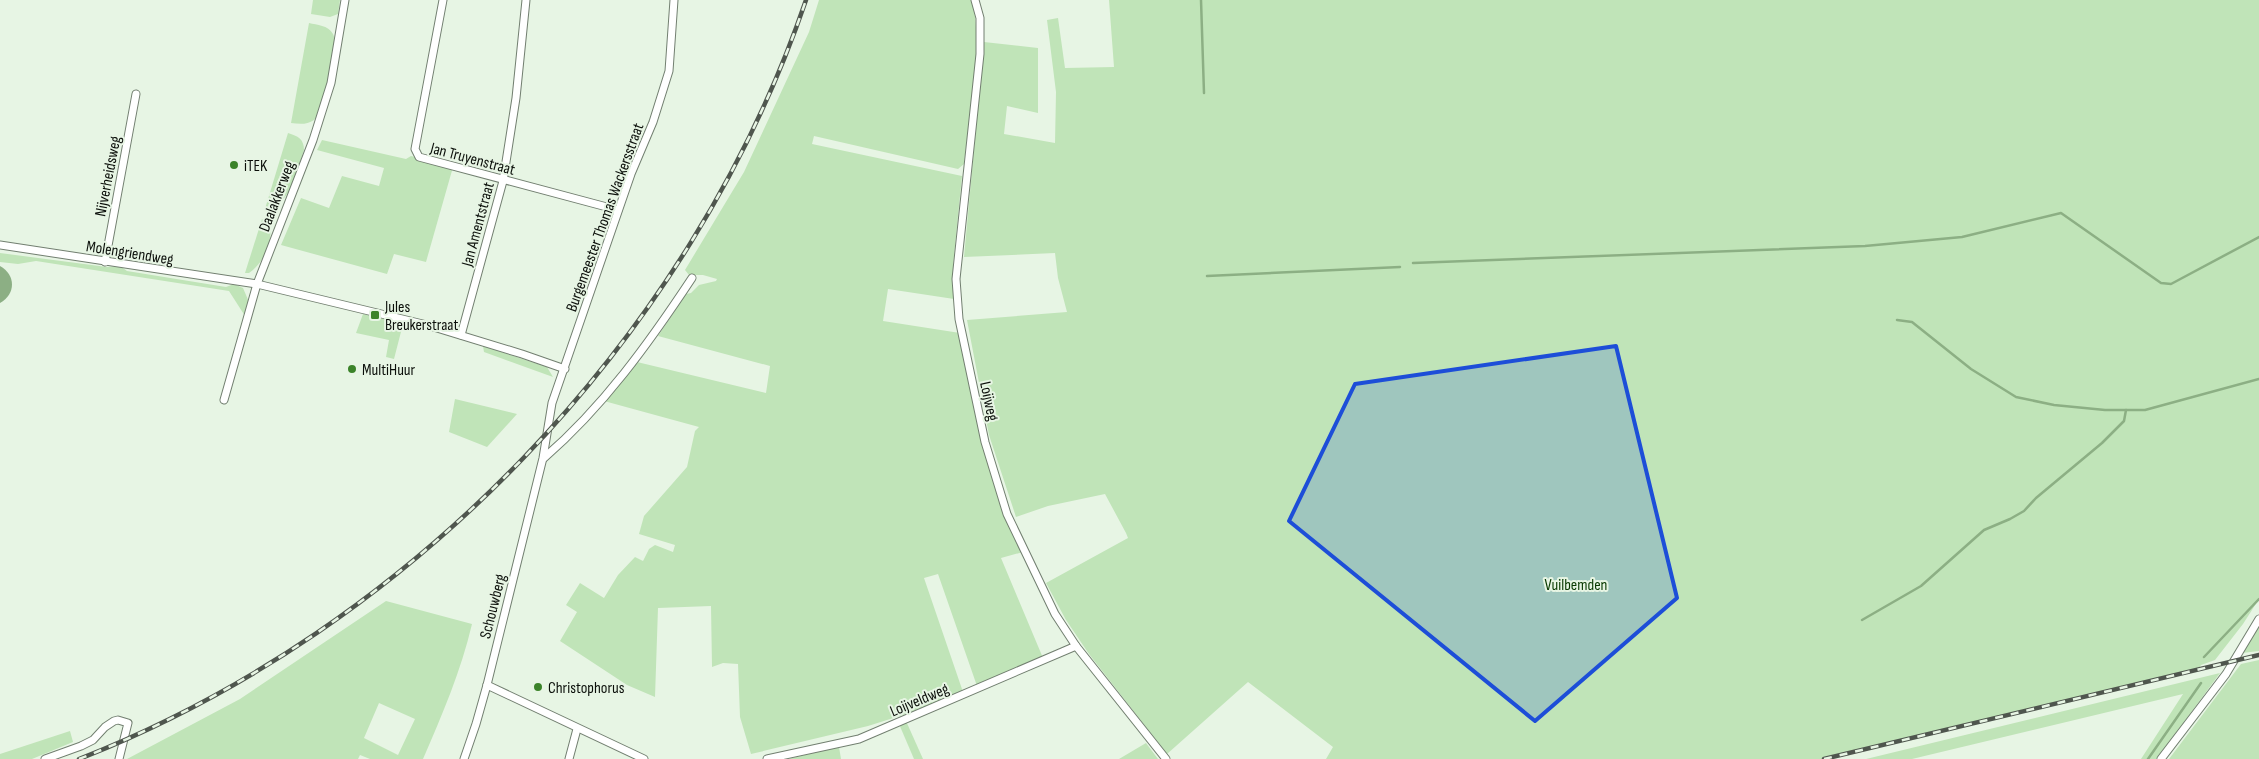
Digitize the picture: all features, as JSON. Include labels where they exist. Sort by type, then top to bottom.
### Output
[{"type":"street","name":"Daalakkerweg","points":[[224,400],[257,284],[313,140],[331,83],[345,0]]},
{"type":"street","name":"Jan Truyenstraat","points":[[443,0],[415,149],[419,157],[503,181],[618,210]]},
{"type":"street","name":"Jan Amentstraat","points":[[460,335],[503,181],[516,98],[526,0]]},
{"type":"street","name":"Burgemeester Thomas Wackersstraat","points":[[547,440],[552,403],[618,210],[653,122],[669,71],[674,0]]},
{"type":"street","name":"Loijweg","points":[[975,0],[981,33],[956,279],[959,319],[985,442],[996,483],[1028,559],[1055,614],[1076,646],[1166,759]]},
{"type":"street","name":"Nijverheidsweg","points":[[105,262],[136,94]]},
{"type":"street","name":"Molengriendweg","points":[[0,245],[257,284],[367,309],[460,335],[565,369]]},
{"type":"street","points":[[543,458],[580,425],[609,392],[657,331],[692,278]]},
{"type":"street","name":"Schouwberg","points":[[464,759],[487,685],[547,440]]},
{"type":"street","points":[[2161,759],[2226,674],[2259,619]]},
{"type":"street","name":"Loijveldweg","points":[[767,759],[859,739],[1076,646]]},
{"type":"street","points":[[487,685],[644,759]]},
{"type":"street","points":[[44,759],[93,740],[105,727],[118,720],[128,723],[119,759]]},
{"type":"street","points":[[569,759],[577,728]]},
{"type":"highlighted area","points":[[1616,346],[1677,598],[1535,721],[1289,521],[1355,384]]},
{"type":"green space","points":[[313,0],[340,0],[338,14],[330,17],[311,14]]},
{"type":"green space","points":[[819,0],[971,0],[975,16],[976,57],[964,164],[958,169],[814,136],[812,144],[962,176],[953,266],[954,299],[888,289],[883,321],[960,333],[994,483],[1023,552],[1001,558],[1043,658],[977,686],[938,574],[924,578],[963,692],[906,714],[868,726],[751,754],[740,717],[738,664],[723,663],[712,667],[711,606],[658,608],[655,697],[627,685],[560,641],[577,612],[566,605],[580,583],[604,598],[618,575],[635,557],[643,561],[649,549],[655,545],[673,552],[675,545],[639,534],[644,516],[687,467],[695,431],[699,427],[604,401],[637,362],[766,393],[770,366],[658,336],[686,294],[691,293],[699,285],[716,281],[717,279],[703,275],[689,275],[685,270],[744,172],[809,32]]},
{"type":"green space","name":"Vuilbemden","points":[[1109,0],[2259,0],[2259,599],[2243,624],[2215,660],[2201,665],[2198,670],[1829,759],[1326,759],[1333,747],[1248,682],[1167,754],[1089,654],[1066,620],[1046,583],[1128,538],[1126,533],[1105,494],[1048,506],[1016,517],[989,435],[967,320],[1067,312],[1058,278],[1055,253],[964,257],[984,42],[1038,48],[1038,113],[1007,106],[1004,134],[1055,143],[1056,92],[1047,20],[1058,18],[1065,68],[1114,67]]},
{"type":"green space","points":[[309,23],[325,27],[333,34],[335,51],[333,64],[323,104],[314,120],[309,123],[291,123]]},
{"type":"green space","points":[[288,133],[300,138],[304,150],[295,177],[286,195],[274,207],[265,209]]},
{"type":"green space","points":[[322,140],[406,159],[411,156],[453,167],[426,262],[394,254],[387,274],[281,245],[301,198],[329,208],[342,176],[379,186],[384,168],[317,150]]},
{"type":"green space","points":[[262,219],[270,225],[271,232],[266,252],[254,269],[249,273],[245,273]]},
{"type":"green space","points":[[0,253],[107,267],[120,266],[127,271],[226,287],[234,284],[243,288],[249,302],[245,316],[229,291],[36,261],[18,264],[0,262]]},
{"type":"green space","points":[[363,314],[403,324],[394,359],[386,357],[389,340],[356,333]]},
{"type":"green space","points":[[483,346],[547,367],[553,377],[484,352]]},
{"type":"green space","points":[[455,399],[517,414],[487,447],[449,432]]},
{"type":"green space","points":[[386,601],[472,624],[457,676],[423,759],[370,759],[360,755],[358,759],[127,759],[240,699]],"holes":[[[379,703],[415,719],[398,755],[364,738]]]},
{"type":"green space","points":[[2259,627],[2259,651],[2242,653]]},
{"type":"green space","points":[[2259,660],[2259,759],[2169,759],[2241,664]]},
{"type":"green space","points":[[2220,673],[2157,759],[2141,759],[2183,694],[1912,759],[1866,759]]},
{"type":"green space","points":[[906,721],[923,759],[914,759],[899,724]]},
{"type":"green space","points":[[70,731],[73,742],[32,759],[0,759],[0,754]]},
{"type":"green space","points":[[1146,743],[1158,759],[1119,759]]},
{"type":"green space","points":[[839,747],[841,759],[788,759]]},
{"type":"shaded area","points":[[0,266],[9,274],[12,284],[9,295],[0,303]]},
{"type":"waterway","points":[[1201,0],[1204,93]]},
{"type":"waterway","points":[[1413,263],[1865,246],[1962,237],[2061,213],[2161,283],[2171,284],[2259,237]]},
{"type":"waterway","points":[[1207,276],[1400,267]]},
{"type":"waterway","points":[[1897,320],[1912,322],[1971,369],[2016,397],[2054,405],[2105,410],[2145,410],[2259,379]]},
{"type":"waterway","points":[[1862,620],[1921,586],[1984,530],[2024,511],[2036,498],[2102,443],[2124,421],[2126,410]]},
{"type":"waterway","points":[[2204,657],[2259,599]]},
{"type":"waterway","points":[[2148,759],[2201,683]]},
{"type":"railway","points":[[79,759],[201,703],[316,633],[425,551],[524,458],[613,354],[691,243],[755,124],[806,0]]},
{"type":"railway","points":[[1824,759],[2259,655]]},
{"type":"place","name":"iTEK","points":[[234,165]]},
{"type":"place","name":"Jules Breukerstraat","points":[[375,315]]},
{"type":"place","name":"MultiHuur","points":[[352,369]]},
{"type":"place","name":"Christophorus","points":[[538,687]]}]
